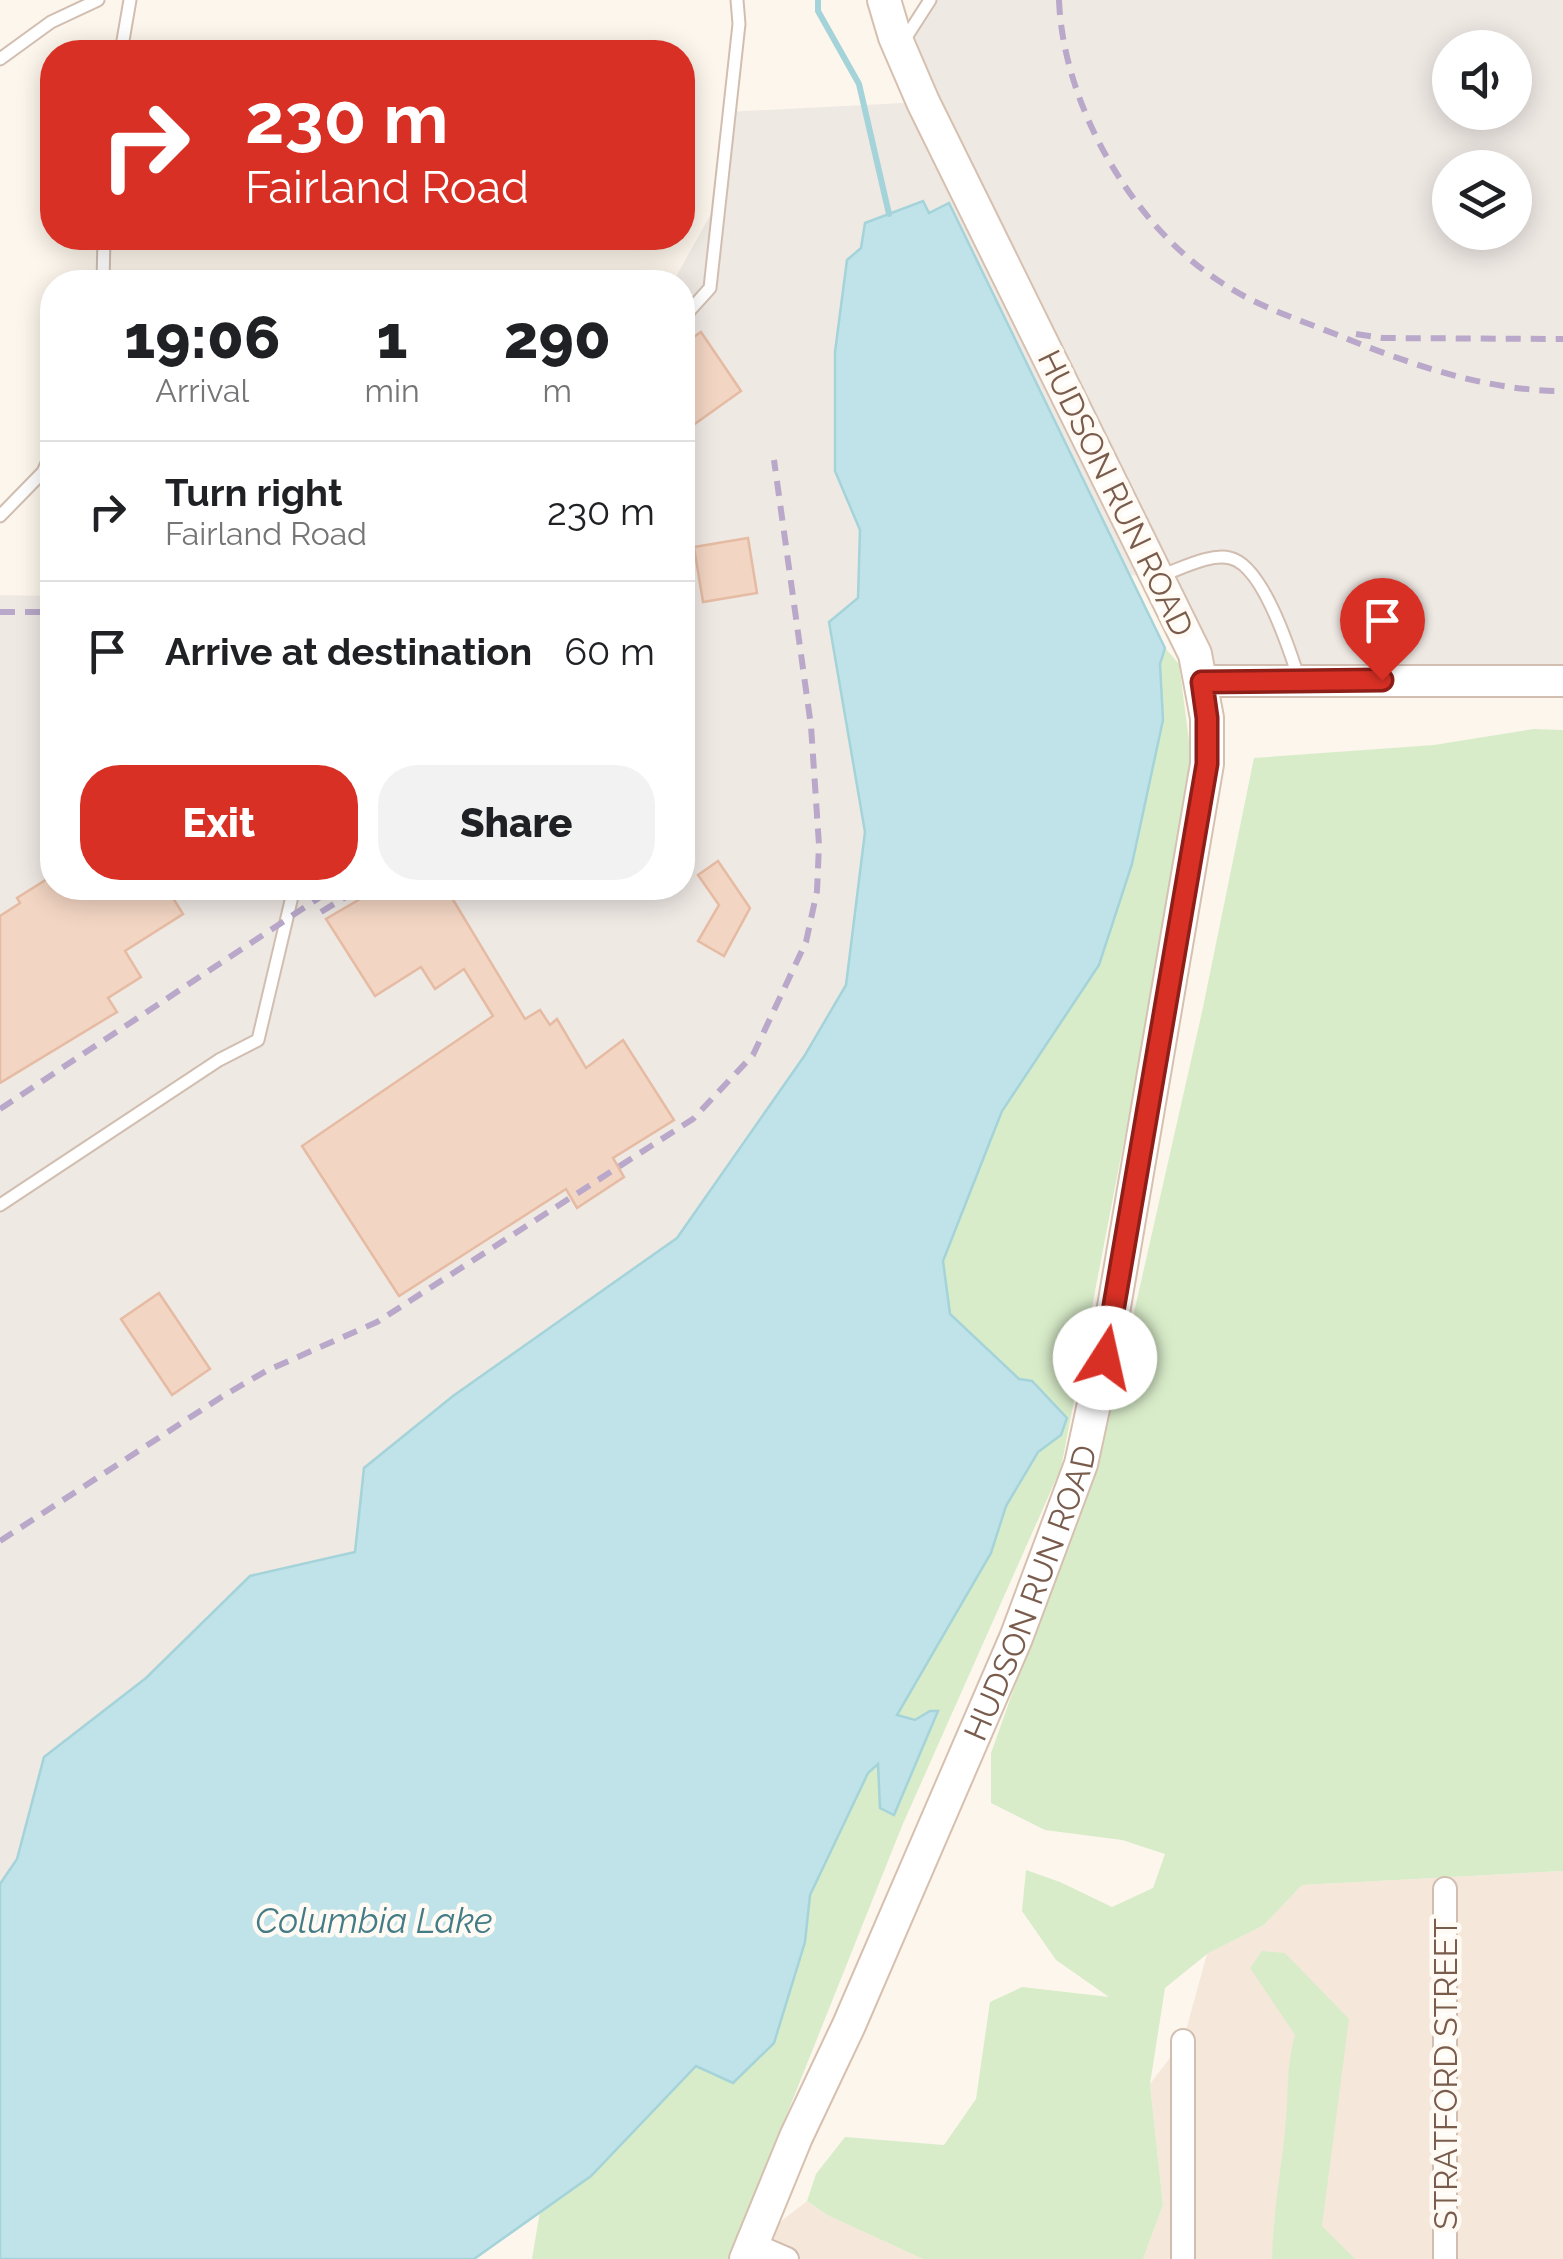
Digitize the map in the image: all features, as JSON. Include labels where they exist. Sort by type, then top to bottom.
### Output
[{"type":"main road","name":"HUDSON RUN ROAD","points":[[749,2251],[1016,1638],[1080,1464],[1110,1330],[1207,764],[1207,718],[1195,654],[923,102],[884,0]]},
{"type":"street","points":[[1202,682],[1563,681]]},
{"type":"street","name":"STRATFORD STREET","points":[[1445,1888],[1445,2259]]},
{"type":"street","points":[[1182,2041],[1183,2259]]},
{"type":"street","points":[[749,2251],[787,2259]]},
{"type":"lane","points":[[0,59],[51,22],[98,0]]},
{"type":"lane","points":[[123,40],[130,0]]},
{"type":"lane","points":[[695,305],[710,288],[740,24],[736,0]]},
{"type":"lane","points":[[900,46],[930,0]]},
{"type":"lane","points":[[0,516],[40,475]]},
{"type":"lane","points":[[1157,577],[1218,557],[1232,558],[1244,566],[1280,624],[1300,680]]},
{"type":"lane","points":[[0,1205],[219,1060],[258,1040],[291,900]]},
{"type":"shaded area","points":[[928,0],[1563,0],[1563,681],[1201,681],[1157,577],[860,556],[858,598],[830,623],[865,832],[846,985],[805,1055],[677,1238],[453,1396],[364,1468],[355,1552],[249,1576],[146,1678],[44,1757],[17,1859],[0,1884],[0,595],[40,596],[40,900],[695,900],[695,270],[680,270],[691,250],[695,250],[695,242],[722,194],[726,112],[922,102],[900,46]]},
{"type":"shaded area","points":[[1563,1871],[1563,2259],[1143,2259],[1163,2205],[1150,2084],[1183,2041],[1207,1954],[1264,1925],[1302,1885]]},
{"type":"shaded area","points":[[807,2201],[827,2215],[923,2259],[787,2259],[752,2244]]},
{"type":"green space","points":[[1165,648],[1179,664],[1191,756],[1182,839],[1061,1468],[902,1826],[729,2259],[532,2259],[540,2211],[591,2176],[696,2066],[805,1942],[810,1895],[868,1773],[879,1763],[880,1808],[894,1814],[930,1711],[915,1720],[896,1716],[991,1554],[1006,1506],[1038,1452],[1061,1435],[1066,1417],[1033,1381],[1019,1379],[949,1314],[943,1261],[1002,1111],[1099,965],[1132,864],[1163,720],[1160,664]]},
{"type":"green space","points":[[1534,729],[1563,730],[1563,1871],[1302,1885],[1264,1925],[1207,1954],[1165,1988],[1150,2084],[1163,2205],[1143,2259],[923,2259],[827,2215],[807,2201],[816,2174],[845,2137],[944,2145],[976,2099],[990,2002],[1022,1987],[1109,1997],[1056,1960],[1022,1911],[1026,1870],[1112,1907],[1153,1888],[1165,1854],[1122,1840],[1045,1830],[991,1803],[991,1753],[1043,1607],[1131,1326],[1254,758],[1434,745]]},
{"type":"green space","points":[[1262,1951],[1285,1953],[1349,2019],[1322,2226],[1355,2259],[1272,2259],[1295,2035],[1250,1968]]},
{"type":"water","name":"Columbia Lake","points":[[923,201],[929,213],[949,203],[1165,648],[1160,664],[1163,720],[1132,864],[1099,965],[1002,1111],[943,1261],[950,1314],[1019,1379],[1032,1381],[1067,1418],[1061,1435],[1038,1452],[1006,1506],[991,1553],[897,1715],[915,1720],[938,1711],[894,1815],[880,1808],[878,1764],[868,1773],[810,1895],[805,1942],[774,2043],[733,2083],[696,2066],[591,2176],[474,2259],[0,2259],[0,1884],[17,1859],[44,1757],[146,1678],[250,1576],[355,1552],[364,1468],[453,1396],[677,1238],[805,1055],[846,985],[865,832],[829,622],[858,598],[860,530],[835,471],[835,352],[847,260],[861,248],[865,223]]},
{"type":"building","points":[[701,332],[741,391],[695,424],[695,336]]},
{"type":"building","points":[[748,538],[757,593],[703,602],[695,547]]},
{"type":"building","points":[[718,861],[750,908],[724,956],[698,941],[719,905],[698,875]]},
{"type":"building","points":[[40,884],[40,900],[174,900],[183,914],[125,951],[141,977],[108,998],[117,1012],[0,1083],[0,916],[20,903],[17,898]]},
{"type":"building","points":[[358,900],[453,900],[525,1019],[540,1010],[550,1025],[557,1019],[586,1068],[623,1040],[674,1120],[613,1158],[624,1177],[577,1208],[566,1189],[399,1296],[302,1146],[493,1016],[464,969],[435,989],[421,967],[375,996],[326,919]]},
{"type":"building","points":[[159,1293],[210,1369],[172,1395],[121,1319]]},
{"type":"waterway","points":[[818,0],[818,11],[859,84],[889,214]]},
{"type":"railway","points":[[1059,0],[1063,40],[1088,120],[1131,194],[1157,228],[1187,257],[1250,299],[1402,359],[1481,382],[1563,391]]},
{"type":"railway","points":[[1356,334],[1383,338],[1563,339]]},
{"type":"railway","points":[[0,1541],[266,1371],[377,1322],[693,1119],[753,1055],[806,942],[817,891],[819,845],[811,726],[774,460]]},
{"type":"railway","points":[[0,612],[40,612]]},
{"type":"railway","points":[[0,1109],[316,900]]},
{"type":"railway","points":[[321,912],[340,900]]},
{"type":"route","points":[[1105,1358],[1207,764],[1202,682],[1382,680]]}]
